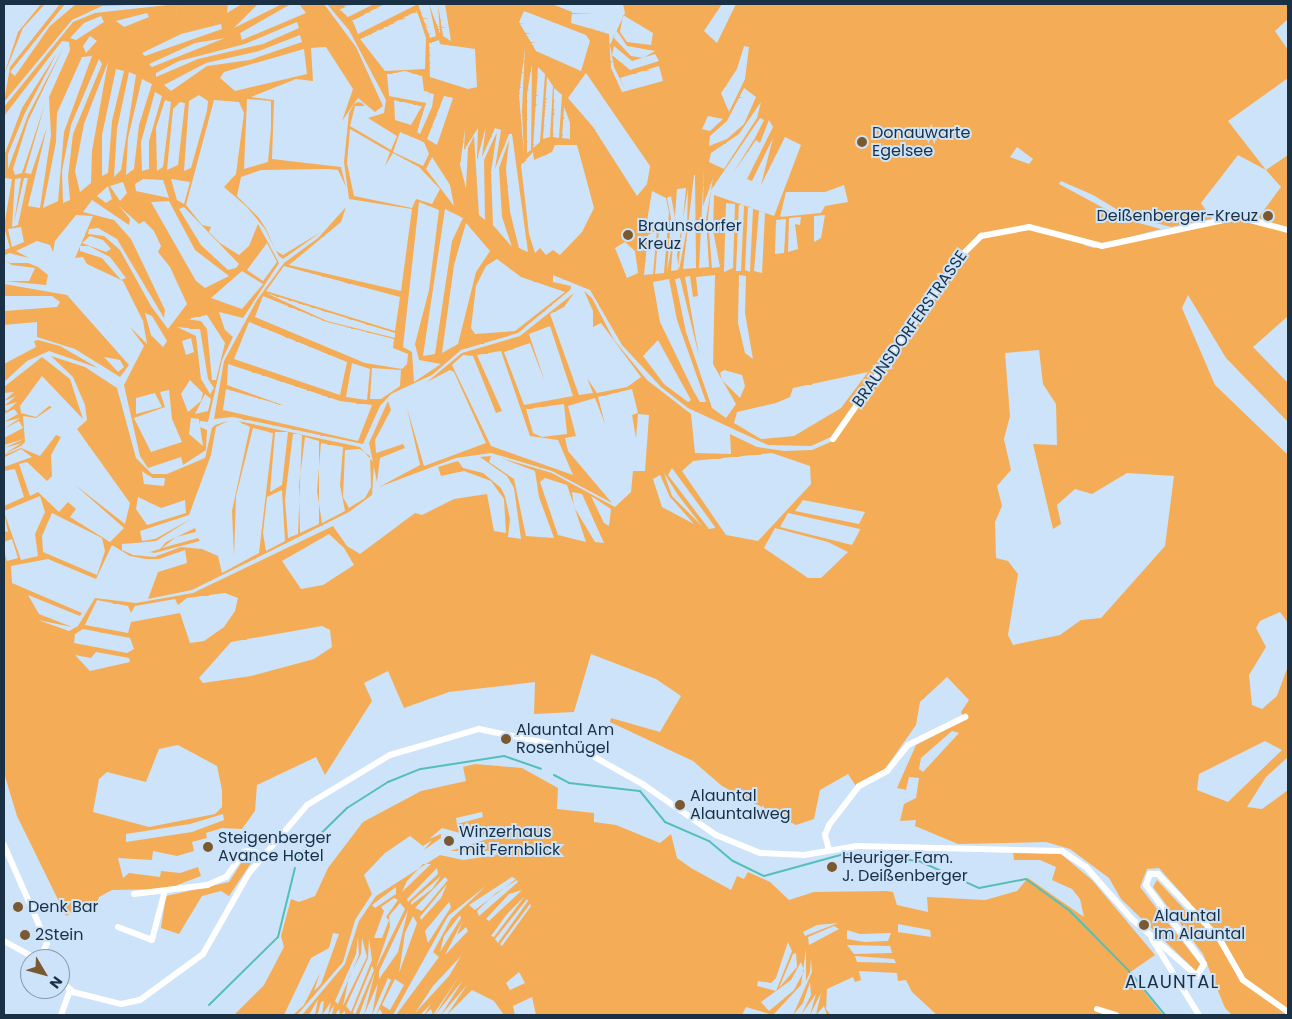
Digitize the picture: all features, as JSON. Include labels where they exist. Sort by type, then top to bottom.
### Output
[{"type":"street","name":"BRAUNSDORFERSTRASSE","points":[[832,438],[960,257],[981,236],[1029,227],[1102,246],[1239,217],[1288,230]]},
{"type":"street","points":[[829,850],[829,825],[859,786],[884,774],[908,745],[964,717]]},
{"type":"street","points":[[70,990],[128,1005],[180,974],[210,946],[236,893],[261,856],[298,812],[352,774],[405,749],[479,729],[584,751],[644,785],[716,835],[760,853],[800,855],[829,850],[1048,848],[1086,867],[1152,938],[1192,974],[1202,973],[1204,964],[1146,885],[1150,874],[1158,874],[1219,938],[1243,980],[1288,1012]]},
{"type":"street","points":[[4,846],[47,943],[44,949]]},
{"type":"street","points":[[134,894],[164,894],[220,881],[247,850],[261,856]]},
{"type":"street","points":[[118,927],[152,940],[164,894]]},
{"type":"street","points":[[1152,938],[1199,1015]]},
{"type":"street","points":[[4,941],[20,949]]},
{"type":"street","points":[[62,1015],[67,999]]},
{"type":"street","points":[[1097,1009],[1116,1015]]},
{"type":"shaded area","points":[[41,4],[45,4],[23,28],[4,75],[18,32]]},
{"type":"shaded area","points":[[60,4],[65,4],[10,72],[15,76],[50,26],[76,4],[156,4],[102,6],[72,20],[4,102],[10,67]]},
{"type":"shaded area","points":[[177,4],[228,4],[227,13],[242,4],[258,4],[234,28],[282,4],[291,4],[240,33],[242,40],[306,13],[299,4],[324,4],[356,47],[383,106],[375,112],[358,98],[342,121],[353,89],[326,47],[311,48],[313,81],[296,79],[251,97],[274,100],[272,159],[341,167],[346,187],[338,170],[328,169],[261,170],[241,177],[237,196],[259,218],[266,229],[276,251],[265,229],[247,207],[224,187],[236,174],[244,113],[239,102],[214,100],[186,205],[202,225],[211,227],[209,232],[220,243],[239,255],[249,246],[258,224],[279,263],[243,318],[219,312],[225,330],[233,337],[222,360],[208,422],[200,421],[200,426],[199,419],[191,418],[189,434],[203,446],[200,427],[207,430],[206,450],[183,465],[181,457],[148,468],[140,456],[124,385],[144,346],[130,327],[147,344],[143,321],[123,281],[87,264],[83,257],[75,258],[80,246],[93,216],[76,215],[55,241],[53,252],[50,245],[37,241],[16,251],[29,258],[9,253],[4,256],[4,250],[10,248],[4,227],[12,179],[5,178],[4,184],[4,156],[22,108],[57,53],[25,113],[8,154],[8,169],[28,115],[64,46],[28,121],[13,169],[15,175],[22,173],[45,104],[25,173],[31,174],[47,127],[28,206],[40,208],[51,135],[49,97],[70,50],[69,42],[62,41],[4,116],[4,107],[73,22],[95,13]],"holes":[[[147,13],[149,17],[124,27],[116,21]],[[101,16],[104,22],[76,40],[70,38],[84,23]],[[297,22],[299,28],[263,44],[198,59],[156,77],[156,73],[179,61],[245,44]],[[221,24],[222,29],[145,56],[142,53],[181,34]],[[300,35],[302,42],[250,60],[207,66],[171,91],[164,85],[206,63],[259,51]],[[90,36],[97,41],[86,53],[83,46]],[[225,38],[152,67],[149,64],[195,43]],[[304,49],[307,74],[235,91],[220,78],[224,72]],[[92,56],[64,132],[58,201],[43,208],[56,142],[57,113],[82,57]],[[99,59],[102,64],[73,134],[68,177],[70,200],[63,203],[62,171],[71,125]],[[108,62],[92,151],[91,183],[80,192],[75,171],[84,124]],[[116,69],[124,71],[112,121],[108,173],[102,176],[102,135]],[[129,72],[136,75],[121,170],[114,177],[117,129]],[[142,79],[152,84],[139,125],[134,169],[126,175],[128,138]],[[155,92],[162,96],[149,141],[149,169],[142,171],[141,142]],[[199,95],[208,101],[207,111],[191,168],[184,171],[189,101]],[[247,99],[271,101],[268,162],[244,169]],[[165,100],[171,102],[163,167],[157,171],[156,128]],[[180,102],[185,103],[178,165],[167,170],[173,109]],[[21,178],[14,223],[24,178],[28,178],[18,225],[12,227],[15,179]],[[143,179],[163,180],[169,198],[136,191],[135,184]],[[171,179],[190,182],[184,204],[177,200]],[[123,182],[127,193],[120,201],[110,186]],[[108,186],[112,199],[106,203],[97,196]],[[92,200],[129,225],[130,219],[119,206],[139,224],[144,221],[154,231],[161,246],[158,252],[170,267],[187,304],[168,329],[151,306],[120,250],[104,236],[88,234],[89,229],[98,228],[117,239],[164,318],[165,310],[131,239],[114,220],[83,212]],[[169,201],[195,250],[229,276],[205,288],[196,281],[151,202]],[[184,207],[239,264],[236,268],[228,270],[201,245],[179,209]],[[21,227],[24,242],[12,247],[8,229]],[[90,236],[103,240],[111,249],[106,252],[82,243]],[[267,243],[277,262],[263,281],[247,270]],[[80,246],[89,246],[110,257],[126,278],[121,280],[102,258],[80,251]],[[242,271],[263,284],[242,309],[211,298]],[[145,313],[152,316],[167,341],[163,347],[151,335]],[[207,315],[225,343],[216,380],[212,380],[207,329],[201,321],[186,319]],[[177,327],[200,329],[208,379],[214,388],[210,394],[201,379],[196,336]],[[191,338],[194,352],[186,355],[182,341]],[[190,380],[203,393],[201,401],[188,412],[181,394]],[[169,390],[172,419],[182,442],[151,452],[134,418],[165,407],[160,392]],[[155,393],[162,407],[136,414],[136,398]],[[205,394],[211,399],[208,411],[195,414]]]},
{"type":"shaded area","points":[[327,4],[347,4],[339,9],[348,17],[374,4],[385,4],[352,20],[358,34],[418,4],[430,38],[436,36],[429,4],[440,34],[438,4],[443,36],[451,41],[445,4],[552,4],[572,12],[571,23],[609,34],[611,68],[622,92],[626,91],[614,67],[610,45],[614,38],[631,56],[642,58],[632,61],[614,46],[612,55],[630,70],[659,61],[655,54],[644,57],[655,51],[627,46],[617,31],[616,33],[622,19],[620,32],[627,42],[651,45],[653,33],[624,15],[623,4],[722,4],[704,31],[717,43],[736,4],[1288,4],[1288,19],[1275,31],[1288,50],[1288,78],[1228,121],[1266,170],[1238,155],[1201,203],[1212,219],[1171,227],[1126,215],[1093,195],[1061,181],[1059,184],[1124,219],[1161,229],[1102,244],[1084,241],[1084,245],[1094,248],[1240,219],[1288,232],[1288,316],[1253,347],[1288,383],[1288,422],[1226,358],[1188,295],[1182,308],[1215,385],[1288,455],[1288,623],[1280,612],[1260,621],[1256,628],[1266,647],[1249,675],[1252,705],[1262,709],[1277,696],[1288,666],[1288,757],[1266,777],[1247,807],[1262,809],[1288,790],[1288,1015],[1232,1015],[1225,1008],[1203,954],[1153,887],[1157,880],[1186,911],[1191,904],[1159,868],[1147,869],[1140,887],[1200,964],[1196,971],[1121,899],[1109,878],[1070,849],[1046,842],[958,844],[915,826],[916,820],[900,821],[904,804],[916,798],[919,778],[909,777],[906,790],[897,788],[916,745],[964,720],[961,712],[969,700],[947,677],[920,702],[916,725],[883,772],[856,786],[848,774],[820,790],[814,819],[796,825],[722,786],[693,761],[610,722],[611,718],[660,732],[681,696],[656,679],[591,654],[574,712],[534,714],[535,682],[449,692],[404,708],[388,671],[364,683],[372,701],[325,775],[316,757],[257,785],[255,811],[242,829],[222,828],[206,833],[207,838],[192,842],[194,851],[177,856],[153,851],[152,860],[118,858],[123,878],[129,873],[160,877],[161,871],[180,873],[198,867],[201,876],[167,889],[112,890],[99,897],[94,910],[85,906],[66,916],[17,816],[4,773],[4,551],[7,561],[18,558],[12,539],[4,542],[4,531],[8,532],[4,512],[21,560],[38,556],[35,534],[45,512],[40,496],[4,511],[4,506],[24,497],[15,469],[4,471],[4,467],[32,457],[21,449],[5,457],[4,462],[4,455],[21,448],[40,456],[56,435],[61,437],[51,455],[52,476],[47,481],[27,462],[19,464],[30,496],[38,492],[59,512],[68,502],[76,509],[70,517],[110,542],[124,528],[74,484],[125,524],[130,503],[77,429],[87,420],[85,405],[73,377],[51,356],[85,367],[117,388],[136,458],[152,474],[167,474],[205,458],[212,428],[215,425],[228,421],[216,427],[211,455],[189,515],[140,531],[142,541],[155,539],[191,519],[156,541],[122,544],[122,550],[133,555],[154,557],[181,547],[202,549],[218,556],[222,573],[259,553],[273,433],[253,428],[236,496],[234,557],[232,511],[250,427],[238,421],[299,434],[293,434],[285,499],[288,538],[298,534],[299,501],[300,533],[319,524],[319,504],[322,523],[345,511],[340,485],[343,447],[321,443],[319,467],[319,441],[305,437],[300,474],[302,435],[360,447],[365,452],[360,449],[345,450],[343,497],[349,508],[365,498],[371,487],[370,459],[374,463],[372,495],[349,512],[192,590],[148,599],[158,572],[187,563],[185,550],[159,559],[146,559],[130,556],[112,545],[96,579],[48,559],[11,566],[12,583],[82,613],[80,616],[28,595],[39,614],[72,627],[38,620],[69,631],[78,626],[95,598],[136,603],[193,593],[333,526],[347,546],[360,554],[415,513],[422,515],[454,499],[487,494],[494,531],[506,533],[504,499],[491,481],[464,471],[441,476],[438,467],[458,461],[463,468],[483,473],[501,488],[505,496],[510,519],[508,537],[521,539],[514,488],[507,476],[480,457],[491,456],[489,462],[514,479],[526,536],[554,538],[539,497],[535,471],[501,458],[552,473],[615,507],[631,492],[633,471],[645,471],[649,415],[638,414],[636,438],[632,415],[638,413],[632,389],[598,397],[605,424],[595,398],[568,406],[576,436],[565,438],[568,451],[612,503],[552,471],[491,453],[456,458],[379,487],[420,465],[407,408],[424,466],[486,443],[454,372],[450,370],[427,382],[462,353],[520,336],[574,293],[564,307],[550,314],[579,395],[593,393],[587,378],[597,393],[627,387],[641,377],[601,323],[593,327],[593,311],[584,291],[592,298],[614,340],[647,380],[691,414],[695,453],[731,454],[730,434],[757,447],[784,451],[812,450],[835,440],[831,437],[811,446],[768,445],[688,408],[661,387],[622,345],[590,290],[553,275],[553,282],[571,286],[570,290],[518,333],[461,350],[432,375],[391,394],[380,406],[363,444],[233,417],[214,419],[224,361],[257,300],[284,263],[318,238],[346,207],[341,222],[289,265],[401,291],[412,209],[349,199],[344,162],[349,113],[354,104],[358,102],[365,106],[355,106],[350,126],[391,150],[397,136],[368,118],[384,113],[386,100],[349,30]],"holes":[[[417,11],[426,38],[425,69],[385,71],[360,39]],[[524,11],[586,35],[590,41],[581,71],[536,51],[519,22]],[[439,40],[440,44],[475,49],[477,87],[468,89],[430,77],[429,43]],[[744,46],[749,47],[745,79],[729,112],[721,93],[737,69]],[[525,48],[522,110],[524,156],[519,95]],[[532,63],[531,150],[527,153],[527,94]],[[659,66],[663,81],[626,91],[620,78]],[[538,67],[545,74],[540,142],[533,148]],[[405,71],[422,76],[424,91],[429,92],[427,101],[429,93],[434,94],[432,107],[420,134],[417,132],[426,103],[389,96],[387,74]],[[586,73],[650,166],[647,184],[637,196],[593,127],[568,98]],[[547,77],[553,86],[550,137],[543,139]],[[554,88],[562,95],[559,138],[553,137]],[[744,88],[756,97],[744,124],[727,139],[709,146],[710,136],[727,121]],[[444,96],[453,98],[437,145],[427,139]],[[394,100],[422,106],[411,125],[395,120]],[[761,102],[757,118],[724,169],[709,162],[711,153],[739,134]],[[564,106],[570,123],[570,139],[562,138]],[[708,116],[723,119],[710,131],[702,129]],[[760,118],[764,120],[733,173],[756,140],[760,143],[769,120],[773,127],[747,179],[752,181],[773,138],[761,185],[785,137],[801,145],[774,216],[752,208],[750,272],[745,270],[748,207],[742,205],[744,206],[741,271],[736,271],[739,204],[714,195],[713,230],[720,267],[712,268],[708,218],[711,190]],[[486,126],[482,157],[495,128],[501,130],[495,169],[509,134],[512,134],[528,252],[519,248],[510,212],[506,169],[509,140],[499,168],[502,217],[512,247],[493,225],[491,172],[497,132],[484,160],[485,220],[479,215],[474,136],[468,148],[466,188],[460,165],[465,129],[464,150],[478,128],[477,160]],[[350,129],[390,152],[385,166],[393,153],[419,167],[440,189],[432,204],[416,199],[412,208],[354,196],[347,163]],[[400,132],[424,142],[429,154],[423,166],[393,152]],[[555,145],[577,145],[594,208],[582,232],[560,255],[553,250],[546,255],[540,248],[535,253],[529,234],[521,165],[533,152],[534,160],[552,152]],[[1017,147],[1033,159],[1029,164],[1010,157]],[[432,157],[450,185],[454,206],[426,169]],[[704,168],[703,206],[713,178],[706,219],[709,267],[699,268]],[[694,175],[695,175],[696,268],[683,269]],[[844,185],[848,202],[825,206],[821,213],[780,217],[786,192],[825,192]],[[686,188],[683,219],[688,189],[687,228],[679,270],[678,266],[678,270],[671,271],[674,236],[667,272],[671,218],[667,198],[671,196],[675,217],[677,189]],[[652,191],[666,198],[669,212],[664,273],[655,274],[659,229],[647,221]],[[419,202],[439,210],[429,290],[415,344],[419,360],[441,364],[414,382],[412,352],[403,347]],[[726,203],[735,204],[733,268],[724,272]],[[445,209],[463,218],[452,241],[435,354],[423,356]],[[759,211],[765,213],[762,273],[754,271]],[[825,215],[821,238],[814,242],[814,216]],[[801,217],[800,225],[795,224],[798,249],[788,252],[789,218]],[[786,219],[784,253],[775,254],[776,220]],[[466,223],[490,251],[476,272],[458,344],[442,353],[454,265]],[[657,230],[653,274],[644,275],[648,235]],[[625,242],[635,251],[638,273],[627,278],[615,248]],[[497,259],[521,277],[565,292],[515,331],[475,334],[471,328],[476,286],[486,266]],[[284,266],[400,297],[395,331],[266,291]],[[715,275],[713,364],[722,379],[720,373],[724,370],[742,375],[745,386],[740,398],[722,380],[736,404],[726,418],[712,408],[686,332],[675,279],[680,278],[699,356],[685,277],[690,276],[693,297],[698,296],[696,277]],[[739,275],[746,276],[745,313],[753,359],[745,353],[738,323]],[[669,279],[677,320],[706,402],[700,402],[693,390],[660,322],[653,282]],[[266,293],[395,333],[395,338],[327,321]],[[263,296],[327,322],[394,339],[393,348],[408,354],[407,364],[402,369],[365,363],[255,317]],[[249,322],[347,362],[340,395],[234,359]],[[550,326],[573,396],[524,405],[504,352],[530,343],[545,382],[529,334]],[[658,340],[691,400],[688,402],[664,384],[643,356]],[[1039,350],[1043,384],[1056,404],[1057,445],[1033,444],[1053,529],[1061,524],[1057,505],[1075,489],[1092,494],[1127,473],[1174,476],[1165,546],[1101,618],[1081,620],[1060,635],[1013,645],[1008,635],[1018,574],[1008,561],[996,558],[995,522],[1002,506],[997,486],[1011,470],[1004,439],[1010,416],[1005,353]],[[501,351],[530,436],[558,440],[573,475],[491,446],[452,365],[463,355],[473,356],[496,413],[502,411],[477,355]],[[352,363],[370,369],[367,400],[346,397]],[[228,364],[340,401],[372,405],[358,441],[223,410],[226,389],[285,406],[227,385]],[[372,368],[401,370],[400,386],[381,399],[370,399]],[[868,372],[841,408],[794,436],[761,439],[734,423],[737,412],[776,403],[790,397],[793,388]],[[564,404],[567,434],[542,437],[533,433],[526,409]],[[275,432],[288,432],[282,485],[270,492]],[[772,453],[810,466],[811,484],[758,541],[726,535],[682,471],[693,461]],[[672,468],[715,527],[715,528],[709,529],[668,475]],[[142,471],[153,478],[165,478],[164,486],[144,484]],[[664,473],[678,495],[702,526],[672,496]],[[660,475],[670,497],[694,524],[662,507],[653,479]],[[545,478],[567,485],[574,505],[572,492],[582,494],[604,543],[595,542],[575,508],[586,542],[558,535],[540,482]],[[282,490],[285,541],[266,551],[263,533],[267,497]],[[591,496],[611,509],[609,526],[604,523]],[[138,497],[161,508],[185,500],[186,513],[147,525],[136,509]],[[803,500],[865,512],[859,524],[795,511]],[[52,513],[102,538],[105,551],[97,575],[43,552],[42,536]],[[788,513],[860,530],[852,545],[780,527]],[[775,528],[828,542],[848,552],[821,578],[808,578],[764,548]],[[329,534],[344,548],[354,565],[323,585],[301,589],[282,561]],[[225,593],[238,598],[235,611],[224,627],[204,641],[190,643],[180,613],[131,622],[128,633],[85,625],[97,600],[128,606],[131,613],[135,606],[175,599],[178,605],[187,598]],[[322,626],[330,630],[332,647],[314,659],[251,676],[203,683],[199,678],[231,642]],[[83,629],[130,638],[134,649],[127,653],[74,643],[75,634]],[[96,652],[129,658],[130,662],[90,671],[75,655],[91,658]],[[952,731],[959,733],[923,772],[919,769],[921,758]],[[1265,741],[1282,750],[1228,802],[1197,790],[1199,774]],[[178,745],[217,766],[222,790],[222,807],[215,814],[149,827],[93,812],[99,779],[107,772],[146,782],[159,749]],[[223,814],[224,820],[192,832],[126,842],[126,834],[190,824]]]},
{"type":"shaded area","points":[[1288,155],[1288,228],[1258,218],[1281,187],[1266,170]]},
{"type":"shaded area","points":[[321,232],[283,259],[276,251],[283,255]]},
{"type":"shaded area","points":[[4,260],[10,263],[28,263],[38,267],[48,275],[46,285],[4,281],[29,281],[35,268],[12,265]]},
{"type":"shaded area","points":[[4,284],[67,295],[129,365],[120,377],[75,349],[37,337],[37,322],[4,325],[4,311],[57,307],[60,302],[52,296],[4,296]],"holes":[[[104,357],[120,360],[124,367],[118,372]]]},
{"type":"shaded area","points":[[38,340],[60,346],[98,368],[49,351],[27,361],[4,382],[4,364],[36,347],[34,341]]},
{"type":"shaded area","points":[[42,357],[70,379],[83,419],[42,376],[20,406],[21,413],[36,417],[49,406],[52,407],[36,418],[23,416],[25,442],[4,454],[22,443],[4,448],[24,439],[4,445],[4,438],[23,428],[19,421],[4,429],[20,418],[4,422],[18,414],[14,409],[4,414],[4,408],[7,411],[17,402],[4,406],[16,396],[4,401],[14,392],[4,393],[4,387]]},
{"type":"shaded area","points":[[388,401],[391,410],[375,440],[376,453],[403,444],[405,448],[380,458],[377,482],[369,443]]},
{"type":"shaded area","points":[[195,528],[196,532],[177,537]]},
{"type":"shaded area","points":[[175,537],[162,548],[198,538],[200,541],[154,553],[150,552],[160,549],[166,542]]},
{"type":"shaded area","points":[[475,764],[522,768],[558,788],[557,809],[594,813],[594,822],[616,825],[660,843],[671,834],[677,858],[691,868],[731,890],[737,876],[744,879],[748,872],[770,882],[789,900],[814,892],[887,891],[893,892],[897,905],[928,912],[927,897],[985,900],[1017,891],[1028,878],[1084,917],[1080,899],[1072,889],[1052,880],[1056,867],[1040,860],[1014,860],[1013,852],[1061,854],[1092,880],[1155,955],[1129,973],[1163,1015],[937,1015],[912,992],[906,980],[898,981],[897,973],[859,971],[861,980],[855,982],[853,977],[827,989],[826,1009],[831,1015],[827,1015],[824,1006],[816,1015],[821,993],[810,1015],[816,994],[801,1015],[811,995],[810,982],[803,1003],[793,1015],[812,972],[811,959],[810,972],[806,981],[806,949],[803,969],[801,962],[791,980],[761,1002],[769,1011],[794,990],[803,974],[801,985],[773,1015],[746,1007],[742,1015],[536,1015],[532,997],[513,1006],[515,1015],[504,1015],[494,1001],[472,990],[447,1015],[467,985],[441,1015],[463,980],[435,1015],[458,978],[433,1015],[431,1009],[424,1015],[431,1004],[420,1015],[396,1015],[439,957],[433,952],[451,919],[486,886],[448,916],[393,1015],[383,1015],[380,1009],[376,1015],[391,980],[388,978],[372,1015],[378,983],[364,1015],[375,972],[359,1015],[355,1015],[345,1015],[345,1011],[340,1015],[339,1009],[335,1015],[332,1015],[334,1005],[328,1015],[331,1002],[322,1015],[324,1001],[321,1002],[318,1013],[315,1015],[318,999],[309,1015],[302,1015],[345,964],[359,921],[376,896],[419,869],[407,881],[402,892],[431,864],[426,864],[440,855],[463,860],[497,855],[496,851],[450,851],[500,835],[499,832],[473,837],[473,827],[460,833],[442,828],[429,839],[441,834],[441,838],[424,850],[432,840],[423,846],[410,836],[385,853],[364,875],[372,894],[355,920],[343,962],[297,1015],[293,1015],[304,1005],[320,973],[314,991],[321,984],[339,934],[333,933],[329,948],[311,958],[284,1015],[234,1015],[264,985],[284,947],[281,936],[291,899],[299,902],[315,896],[328,868],[363,822],[421,791],[466,781],[463,767]],"holes":[[[482,812],[483,817],[457,824],[456,818]],[[437,868],[438,874],[408,902],[407,899]],[[441,876],[432,889],[411,905],[411,902]],[[445,877],[448,880],[422,911],[415,908]],[[512,877],[516,879],[504,888],[517,880],[518,882],[479,916],[477,911],[490,899],[475,910],[469,905]],[[447,884],[441,898],[421,920],[420,917]],[[396,887],[396,894],[375,908],[372,905]],[[522,890],[489,921],[486,919],[509,894]],[[525,896],[494,937],[491,936],[507,914]],[[394,898],[398,900],[386,917],[389,920],[382,938],[374,938],[384,911],[381,907]],[[527,899],[528,901],[498,943],[495,939]],[[449,902],[451,907],[428,943],[425,931]],[[400,903],[405,909],[376,968],[390,927],[389,916]],[[530,904],[531,906],[502,946],[500,944]],[[408,910],[398,952],[379,979],[379,971]],[[460,915],[461,918],[440,952],[444,936]],[[413,916],[417,923],[399,973],[405,933]],[[463,920],[457,935],[466,927],[468,931],[445,955]],[[838,923],[805,936],[803,932],[817,925]],[[898,924],[930,930],[931,937],[898,932]],[[834,926],[839,929],[809,945],[808,937]],[[847,930],[860,934],[891,933],[888,941],[865,942],[847,939]],[[358,937],[359,955],[352,971],[361,954],[362,938],[367,957],[343,1006],[348,980],[338,1004],[335,1001],[356,954]],[[369,939],[372,960],[351,1012],[346,1006],[368,958]],[[788,942],[792,951],[776,991],[757,986],[758,981],[771,983],[776,978]],[[847,945],[890,946],[892,953],[854,954]],[[796,953],[797,967],[779,988],[793,954]],[[461,956],[449,976],[415,1013],[433,986]],[[855,956],[894,959],[896,963],[857,962]],[[372,966],[374,970],[355,1015],[353,1012]],[[519,972],[525,983],[510,990],[506,983]],[[395,979],[404,985],[390,1010],[382,1005]]]},
{"type":"shaded area","points":[[247,854],[255,857],[229,896],[221,891],[202,896],[179,934],[161,928],[166,896],[229,882]]},
{"type":"waterway","points":[[296,858],[347,808],[388,782],[421,769],[504,756],[541,769]]},
{"type":"waterway","points":[[554,775],[569,783],[640,791],[665,822],[709,841],[733,861],[764,876],[844,854],[864,857]]},
{"type":"waterway","points":[[890,858],[919,861],[979,888],[1026,879],[1070,911],[1129,971],[1165,1015]]},
{"type":"waterway","points":[[209,1005],[278,937],[295,868]]},
{"type":"place","name":"Donauwarte Egelsee","points":[[862,142]]},
{"type":"place","name":"Deißenberger-Kreuz","points":[[1268,216]]},
{"type":"place","name":"Braunsdorfer Kreuz","points":[[628,235]]},
{"type":"place","name":"Alauntal Am Rosenhügel","points":[[506,739]]},
{"type":"place","name":"Alauntal Alauntalweg","points":[[680,805]]},
{"type":"place","name":"Winzerhaus mit Fernblick","points":[[449,841]]},
{"type":"place","name":"Steigenberger Avance Hotel","points":[[208,847]]},
{"type":"place","name":"Heuriger Fam. J. Deißenberger","points":[[832,867]]},
{"type":"place","name":"Denk Bar","points":[[18,907]]},
{"type":"place","name":"Alauntal Im Alauntal","points":[[1144,925]]},
{"type":"place","name":"2Stein","points":[[25,935]]},
{"type":"district","name":"ALAUNTAL","points":[[1172,982]]}]
